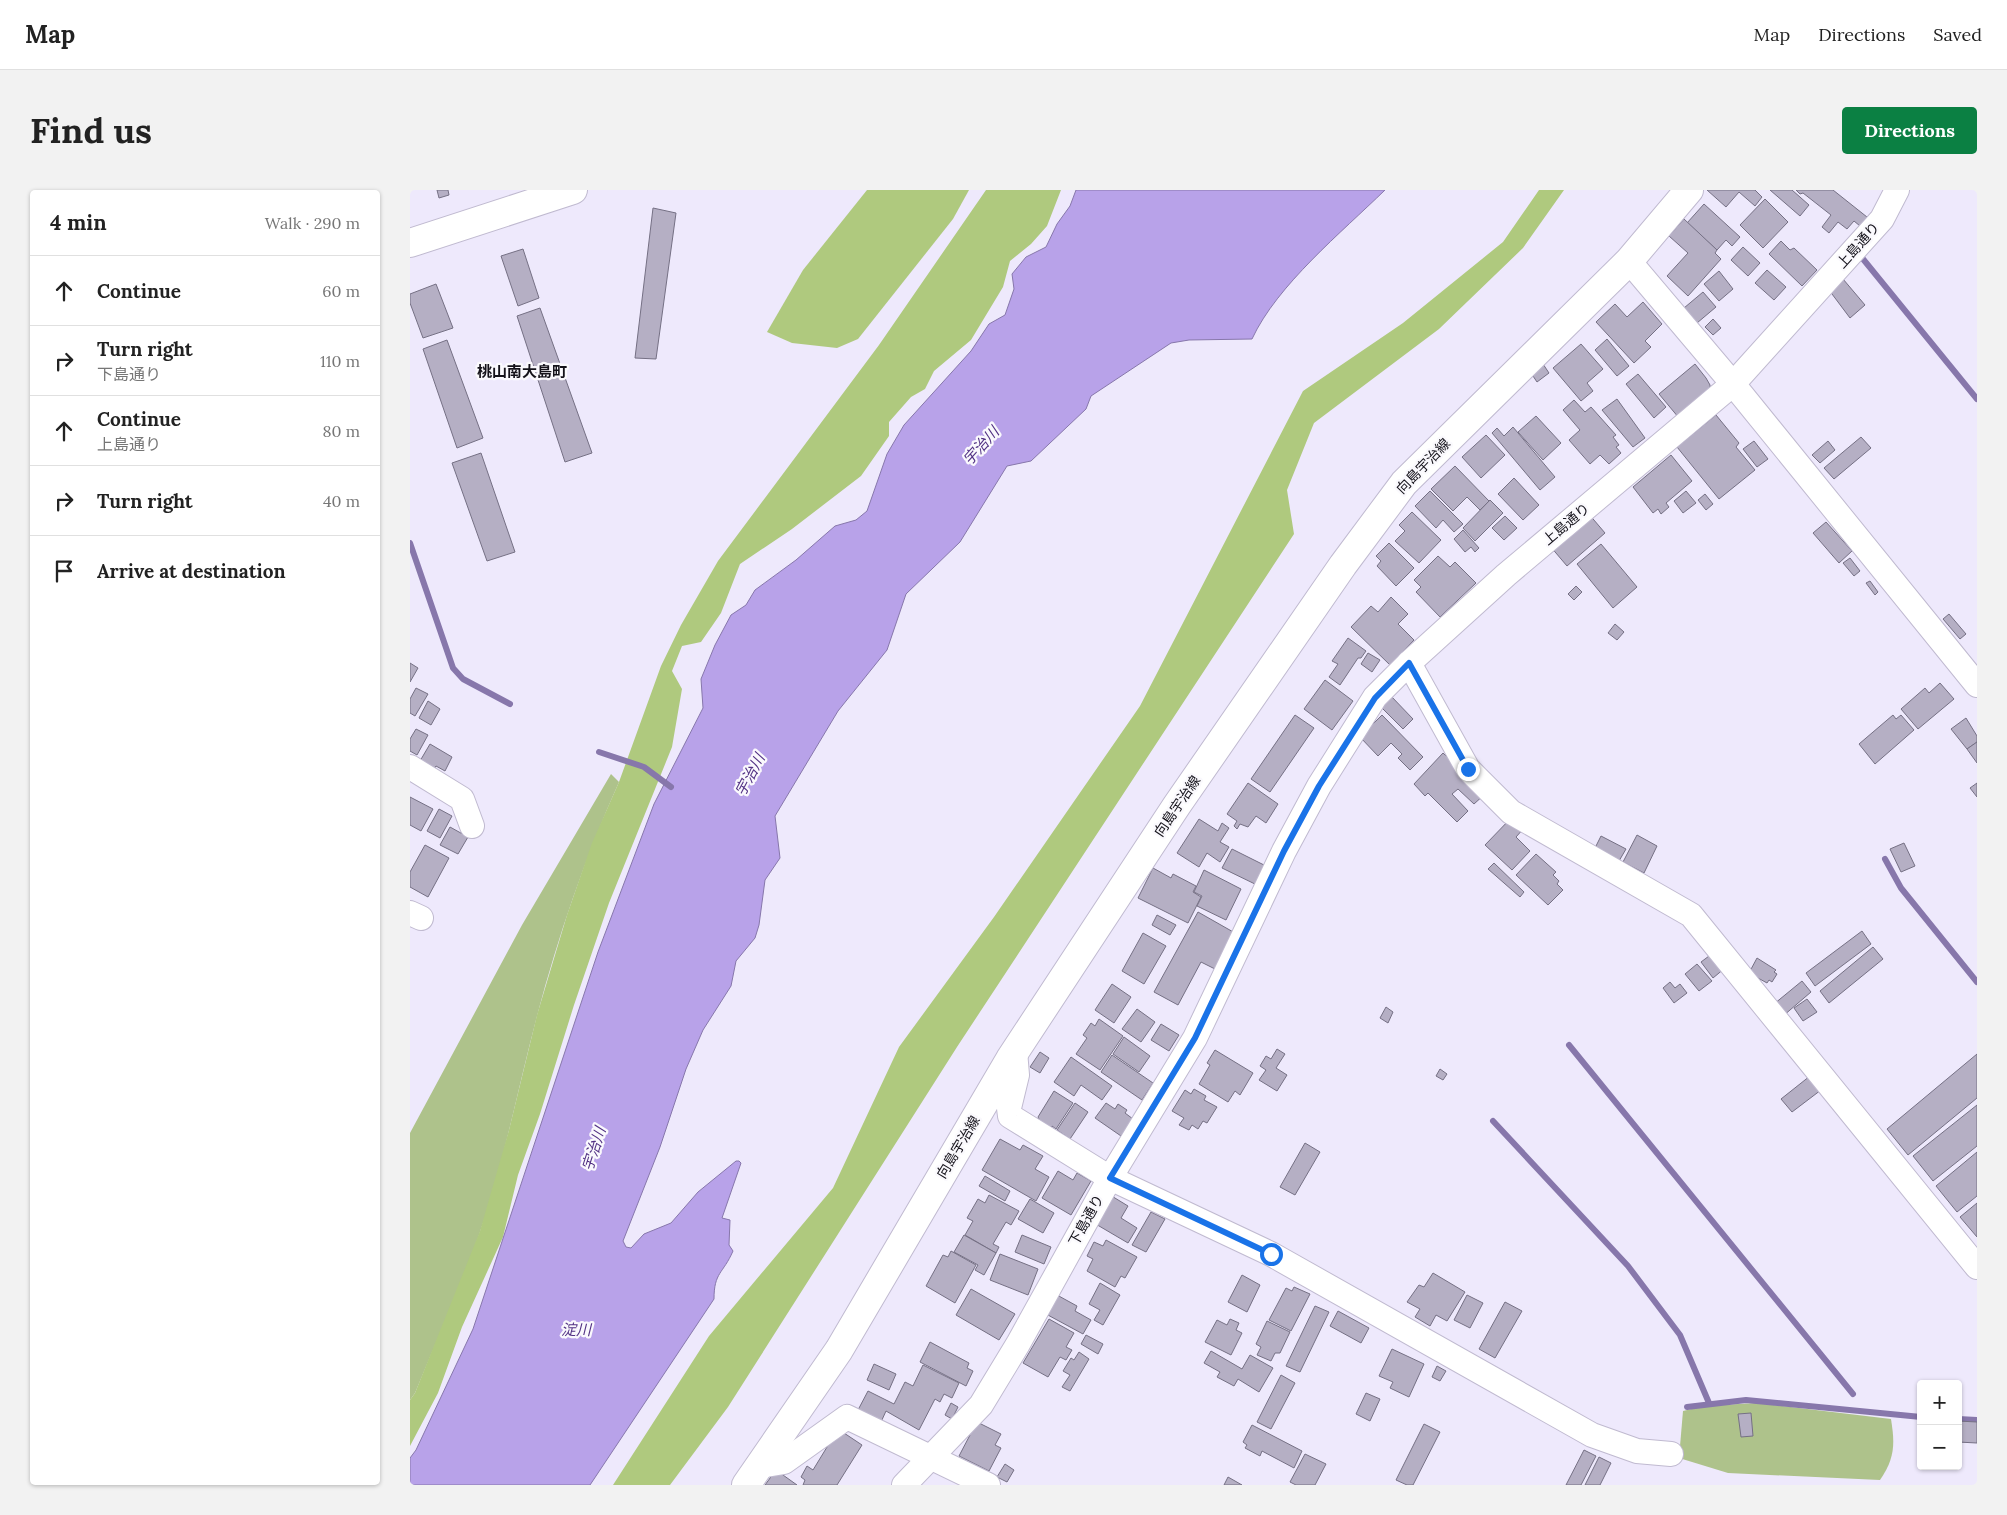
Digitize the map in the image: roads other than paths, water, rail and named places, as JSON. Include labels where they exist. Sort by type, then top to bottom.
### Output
[{"type":"main road","points":[[410,243],[573,190]]},
{"type":"main road","name":"向島宇治線","points":[[753,1476],[839,1350],[1015,1051],[1177,805],[1343,565],[1404,483],[1629,261],[1689,190]]},
{"type":"street","name":"上島通り","points":[[1268,883],[1319,786],[1370,706],[1409,663],[1506,575],[1733,384],[1882,219],[1897,190]]},
{"type":"street","points":[[1629,261],[1733,384],[1977,685]]},
{"type":"street","points":[[1409,663],[1468,769],[1511,812],[1691,915],[1977,1267]]},
{"type":"street","points":[[410,767],[462,799],[472,826]]},
{"type":"street","name":"下島通り","points":[[904,1485],[981,1405],[1018,1344],[1110,1178],[1195,1038],[1268,883]]},
{"type":"street","points":[[1015,1051],[1017,1075],[1009,1108],[1010,1116],[1110,1178],[1271,1254],[1592,1436],[1637,1451],[1671,1454]]},
{"type":"street","points":[[753,1476],[784,1462],[847,1417],[988,1485]]},
{"type":"water","name":"淀川","points":[[1076,190],[1385,190],[1294,279],[1263,319],[1252,339],[1189,340],[1171,343],[1091,396],[1086,409],[1031,461],[1007,466],[960,542],[906,594],[887,650],[838,711],[775,816],[780,858],[765,880],[759,925],[755,938],[736,961],[731,986],[703,1030],[686,1069],[660,1147],[623,1241],[626,1247],[631,1248],[644,1234],[671,1223],[698,1192],[736,1161],[739,1161],[741,1163],[722,1218],[730,1220],[729,1245],[733,1251],[717,1278],[714,1299],[590,1485],[410,1485],[410,1458],[416,1450],[473,1329],[598,952],[654,804],[703,708],[701,679],[715,645],[731,615],[746,605],[755,590],[796,560],[835,526],[856,520],[867,511],[887,454],[904,425],[971,351],[989,324],[1005,315],[1014,289],[1012,274],[1026,257],[1046,247],[1057,224],[1070,206]]},
{"type":"waterway","points":[[1859,254],[1977,399]]},
{"type":"waterway","points":[[410,543],[453,668],[463,679],[510,704]]},
{"type":"waterway","points":[[599,752],[644,767],[671,787]]},
{"type":"waterway","points":[[1885,859],[1901,888],[1977,982]]},
{"type":"waterway","points":[[1569,1045],[1853,1394]]},
{"type":"waterway","points":[[1493,1121],[1628,1266],[1680,1335],[1709,1403]]},
{"type":"waterway","points":[[1687,1407],[1746,1400],[1917,1417]]},
{"type":"waterway","points":[[1962,1419],[1977,1420]]},
{"type":"district","name":"桃山南大島町","points":[[522,372]]},
{"type":"water label","name":"宇治川","points":[[981,446]]},
{"type":"water label","name":"宇治川","points":[[750,775]]},
{"type":"water label","name":"宇治川","points":[[594,1149]]}]
